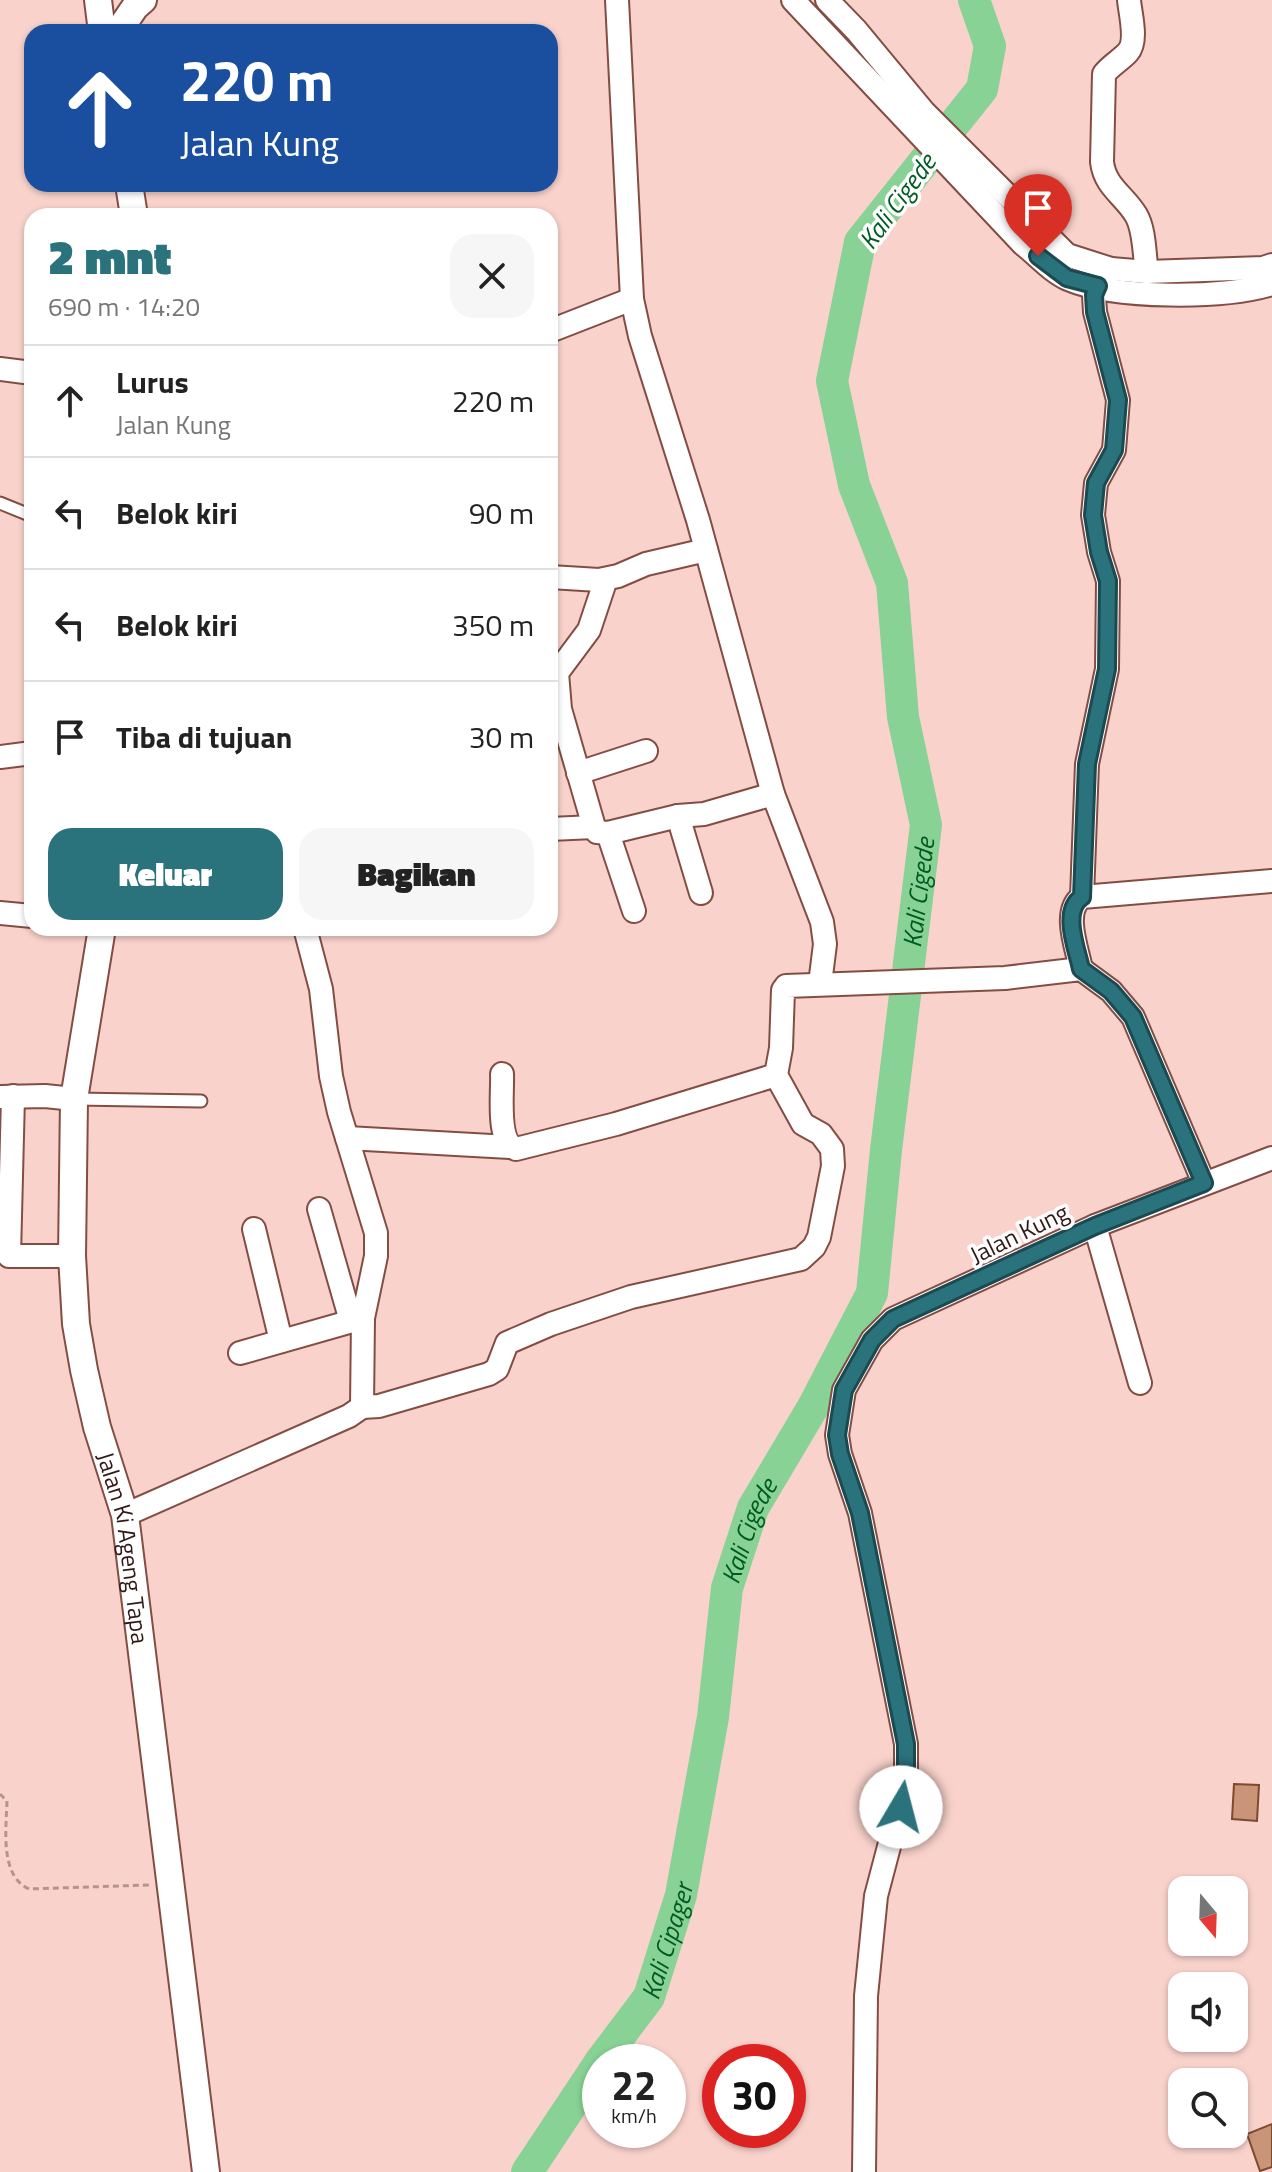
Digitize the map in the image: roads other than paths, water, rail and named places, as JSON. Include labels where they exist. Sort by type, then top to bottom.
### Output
[{"type":"street","points":[[98,0],[101,24]]},
{"type":"street","points":[[124,24],[143,0]]},
{"type":"street","points":[[617,0],[632,299],[640,336],[706,550],[773,794],[822,922],[825,944],[820,984]]},
{"type":"street","points":[[793,0],[836,49],[918,118],[981,182],[1024,215],[1067,255],[1105,277],[1145,294],[1210,294],[1272,284]]},
{"type":"street","points":[[827,0],[856,30],[918,118]]},
{"type":"street","points":[[1129,0],[1133,44],[1130,51],[1104,74],[1102,162],[1103,173],[1111,188],[1139,221],[1147,272]]},
{"type":"street","points":[[1105,277],[1272,265]]},
{"type":"street","points":[[1081,969],[1071,916],[1073,907],[1082,897],[1087,764],[1107,669],[1108,581],[1093,515],[1096,483],[1114,450],[1118,400],[1095,312],[1094,295],[1105,277]]},
{"type":"street","points":[[558,328],[632,299]]},
{"type":"street","points":[[0,369],[24,372]]},
{"type":"street","points":[[558,578],[606,579],[646,564],[706,550]]},
{"type":"street","points":[[558,672],[589,630],[606,579]]},
{"type":"street","points":[[558,685],[559,744],[578,773],[634,911]]},
{"type":"street","points":[[578,773],[646,751]]},
{"type":"street","points":[[0,757],[24,754]]},
{"type":"street","points":[[558,829],[601,830],[704,814],[773,794]]},
{"type":"street","points":[[678,816],[701,893]]},
{"type":"street","points":[[1082,897],[1272,881]]},
{"type":"street","points":[[0,913],[24,915]]},
{"type":"street","name":"Jalan Ki Ageng Tapa","points":[[101,936],[74,1099],[72,1256],[76,1324],[97,1427],[125,1515],[206,2172]]},
{"type":"street","points":[[307,936],[321,989],[331,1076],[376,1233],[376,1256],[357,1320]]},
{"type":"street","points":[[125,1515],[349,1416],[362,1407],[379,1406],[489,1374],[497,1369],[507,1343],[551,1324],[631,1297],[801,1259],[819,1237],[833,1166],[832,1149],[821,1134],[803,1124],[776,1075],[781,1048],[784,988],[1005,978],[1081,969],[1111,991],[1133,1017],[1204,1183]]},
{"type":"street","points":[[502,1074],[503,1132],[510,1147]]},
{"type":"street","points":[[347,1138],[516,1149],[616,1124],[776,1075]]},
{"type":"street","points":[[72,1256],[4,1256],[5,1171],[7,1096],[74,1099]]},
{"type":"street","name":"Jalan Kung","points":[[864,2172],[866,1996],[876,1896],[906,1782],[906,1744],[860,1513],[840,1454],[839,1414],[844,1390],[872,1340],[893,1319],[1095,1226],[1272,1158]]},
{"type":"street","points":[[319,1209],[357,1320],[362,1407]]},
{"type":"street","points":[[1095,1226],[1140,1383]]},
{"type":"street","points":[[254,1229],[281,1341]]},
{"type":"street","points":[[240,1353],[357,1320]]},
{"type":"lane","points":[[0,503],[24,513]]},
{"type":"lane","points":[[74,1099],[201,1101]]},
{"type":"waterway","name":"Kali Cigede","points":[[614,2044],[649,1997],[681,1895],[713,1717],[727,1588],[753,1508],[813,1407],[872,1293],[886,1150],[926,825],[903,717],[892,583],[854,485],[832,381],[860,242],[982,89],[990,46],[974,0]]},
{"type":"waterway","name":"Kali Cipager","points":[[527,2172],[582,2089]]}]
